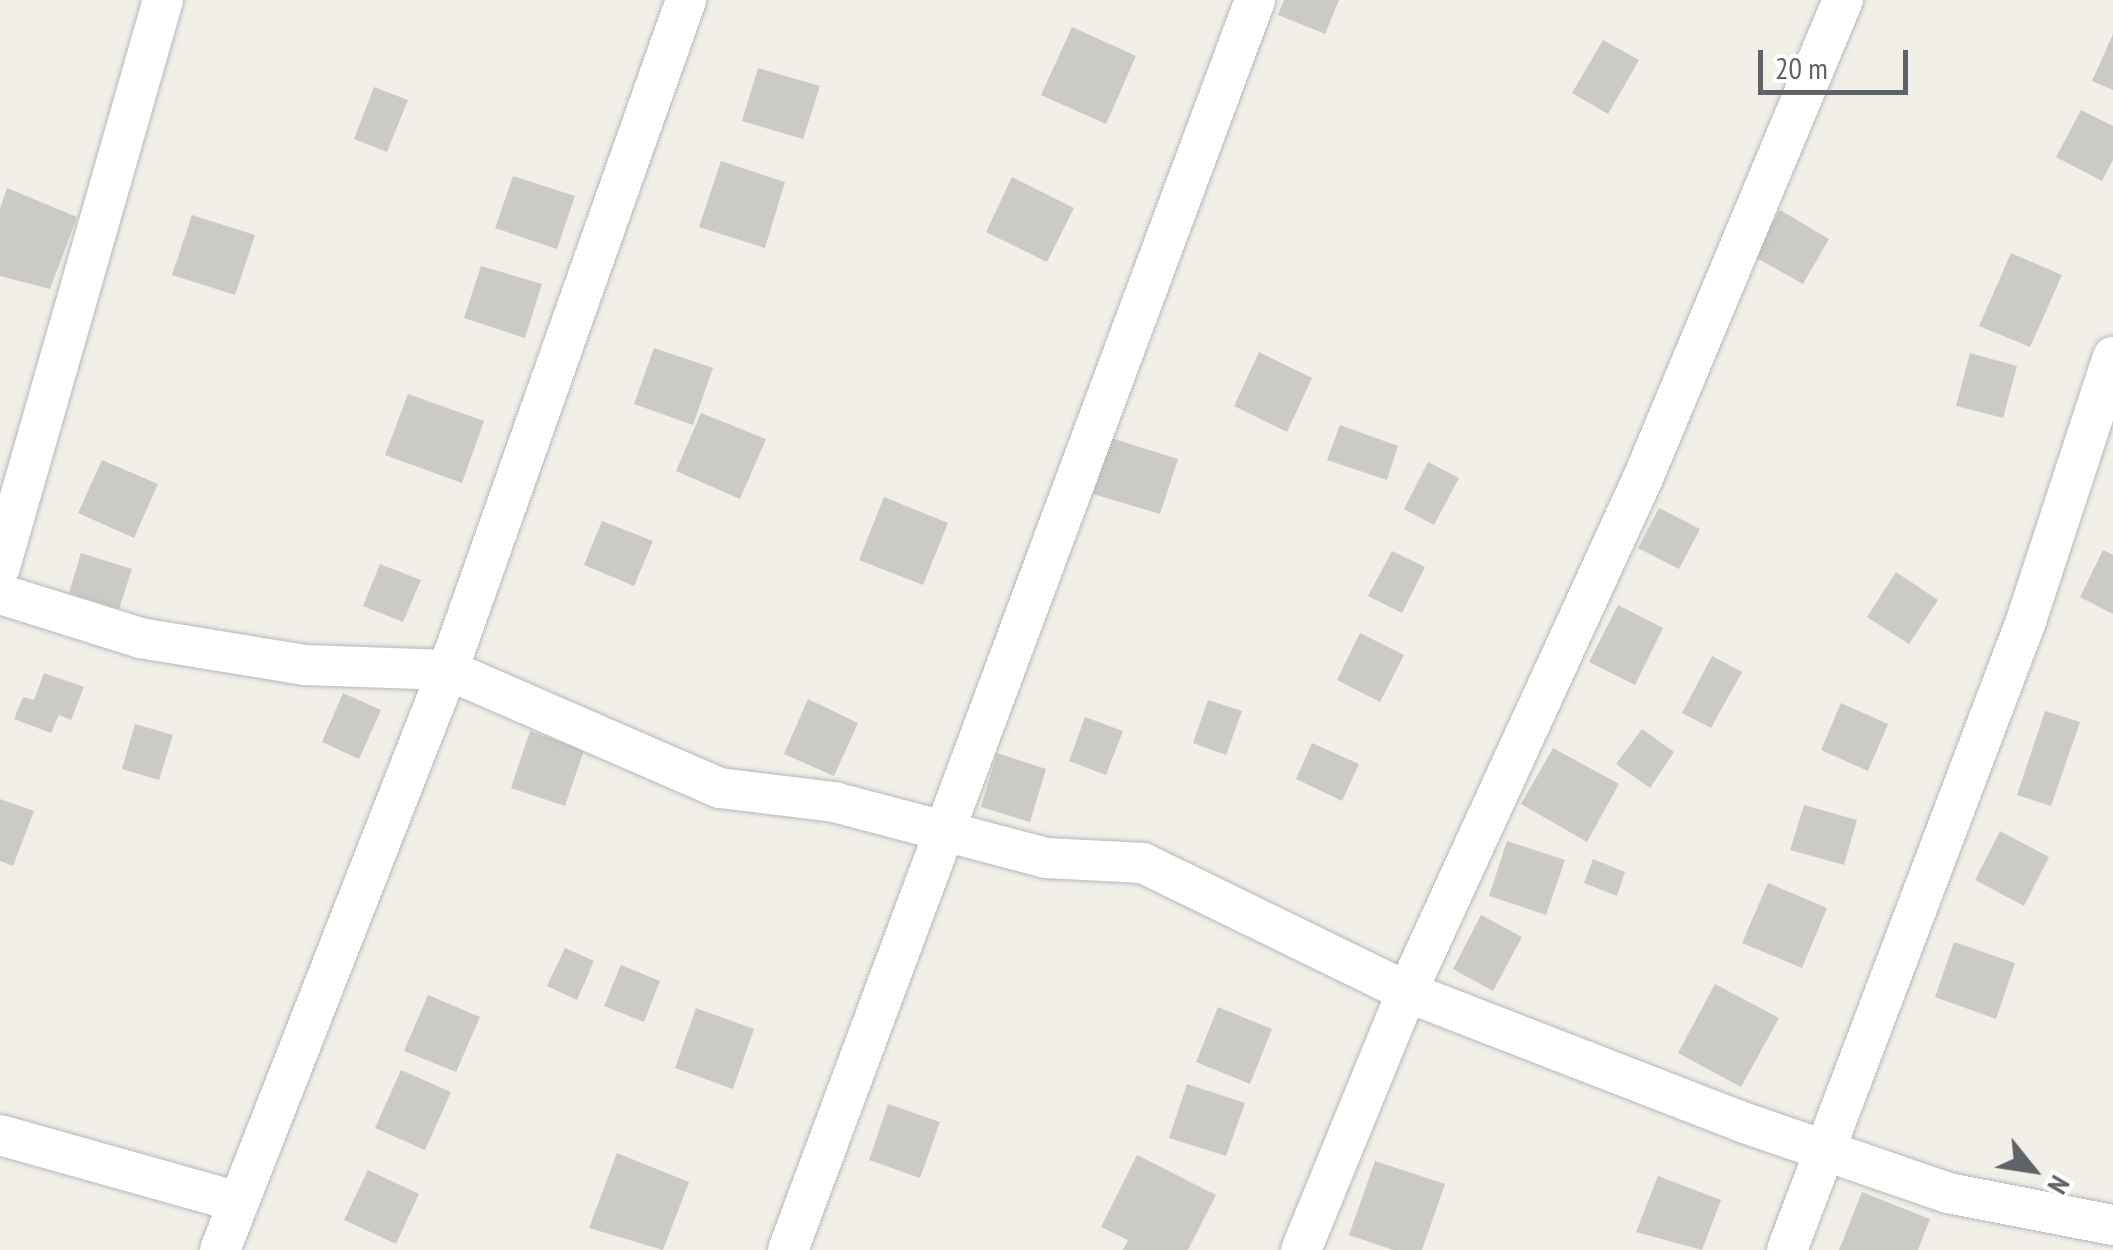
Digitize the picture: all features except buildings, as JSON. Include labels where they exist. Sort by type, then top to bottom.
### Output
[{"type":"street","points":[[0,567],[164,0]]},
{"type":"street","points":[[220,1250],[448,670],[686,0]]},
{"type":"street","points":[[788,1250],[1255,0]]},
{"type":"street","points":[[1301,1250],[1407,992],[1643,478],[1843,0]]},
{"type":"street","points":[[1787,1250],[2026,621],[2113,357]]},
{"type":"street","points":[[0,594],[159,641],[305,666],[448,670],[720,788],[834,802],[946,835],[1046,858],[1143,863],[1407,992],[1824,1152],[1948,1192],[2113,1225]]},
{"type":"street","points":[[0,1135],[239,1202]]}]
